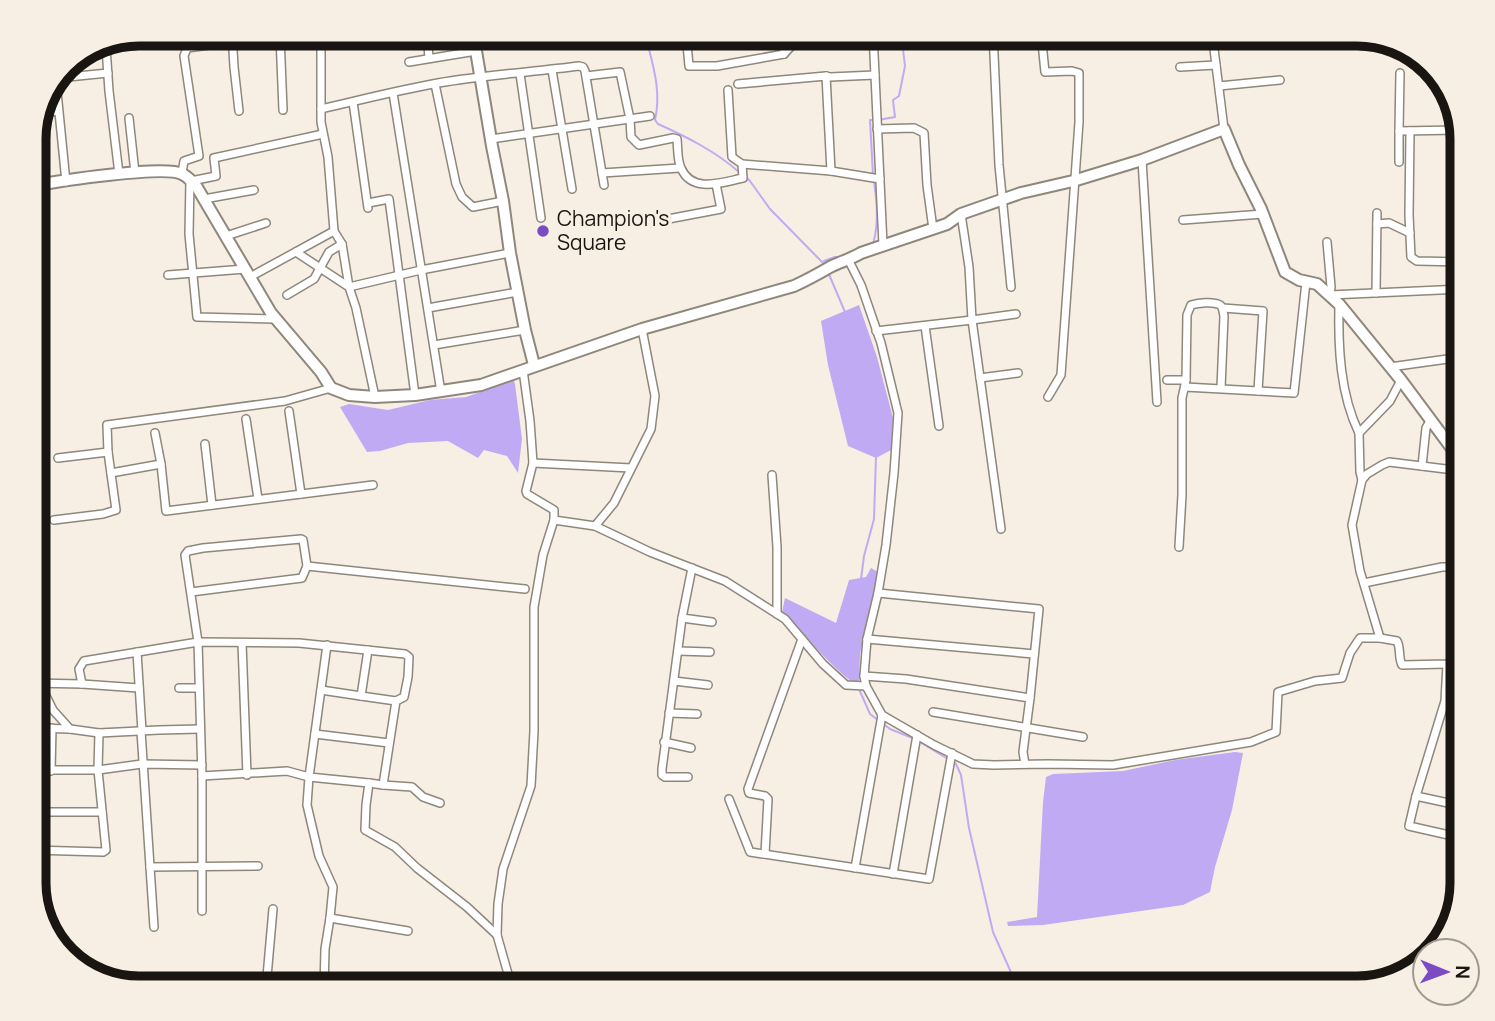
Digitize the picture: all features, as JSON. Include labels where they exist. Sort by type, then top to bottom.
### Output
[{"type":"street","points":[[215,45],[187,48],[184,56],[199,156],[184,161],[188,178],[189,234],[197,317],[276,319]]},
{"type":"street","points":[[233,45],[239,111]]},
{"type":"street","points":[[280,45],[283,110]]},
{"type":"street","points":[[321,45],[321,122],[328,157],[334,231],[342,244],[349,287],[375,397]]},
{"type":"street","points":[[428,45],[429,58]]},
{"type":"street","points":[[475,45],[510,253],[534,365]]},
{"type":"street","points":[[688,45],[689,66],[717,66],[784,54],[792,45]]},
{"type":"street","points":[[784,45],[784,54]]},
{"type":"street","points":[[874,45],[883,245]]},
{"type":"street","points":[[994,45],[999,165],[1011,287]]},
{"type":"street","points":[[1042,45],[1045,72],[1079,73],[1079,122],[1061,375],[1048,397]]},
{"type":"street","points":[[1213,45],[1224,129],[1286,272],[1299,280],[1317,284],[1333,298],[1401,380],[1450,447]]},
{"type":"street","points":[[106,51],[119,174]]},
{"type":"street","points":[[408,62],[476,51]]},
{"type":"street","points":[[1180,67],[1216,65]]},
{"type":"street","points":[[321,109],[482,76],[583,67],[604,185]]},
{"type":"street","points":[[552,70],[572,189]]},
{"type":"street","points":[[586,76],[620,72],[631,137],[639,145],[677,139],[680,167],[689,180],[707,185],[743,178],[742,166]]},
{"type":"street","points":[[68,78],[108,73]]},
{"type":"street","points":[[1399,162],[1400,73]]},
{"type":"street","points":[[520,74],[541,218]]},
{"type":"street","points":[[738,84],[826,76],[875,75]]},
{"type":"street","points":[[826,76],[831,171]]},
{"type":"street","points":[[1219,86],[1280,80]]},
{"type":"street","points":[[435,84],[456,184],[462,197],[473,207],[503,201]]},
{"type":"street","points":[[728,90],[732,157],[742,166],[831,171],[880,179]]},
{"type":"street","points":[[57,93],[66,181]]},
{"type":"street","points":[[393,93],[441,392]]},
{"type":"street","points":[[353,102],[368,205],[389,199],[415,395]]},
{"type":"street","points":[[50,112],[58,111]]},
{"type":"street","points":[[491,138],[650,116]]},
{"type":"street","points":[[129,118],[135,173]]},
{"type":"street","points":[[877,129],[914,128],[924,132],[933,229]]},
{"type":"street","points":[[46,184],[119,174],[168,171],[188,178],[195,184],[276,319],[321,372],[331,388],[349,395],[375,397],[415,395],[481,385],[642,329],[794,286],[861,253],[947,224],[961,214],[1021,193],[1073,181],[1142,160],[1224,129]]},
{"type":"street","points":[[1399,131],[1449,130]]},
{"type":"street","points":[[1410,131],[1410,257],[1414,260],[1450,262]]},
{"type":"street","points":[[188,178],[216,176],[214,158],[323,134]]},
{"type":"street","points":[[1142,160],[1157,402]]},
{"type":"street","points":[[602,173],[680,167]]},
{"type":"street","points":[[647,223],[721,209],[716,184]]},
{"type":"street","points":[[204,199],[254,190]]},
{"type":"street","points":[[1376,293],[1377,213]]},
{"type":"street","points":[[961,214],[969,267],[972,320],[1002,529]]},
{"type":"street","points":[[1183,220],[1263,214]]},
{"type":"street","points":[[226,236],[266,223]]},
{"type":"street","points":[[1377,225],[1389,223],[1410,233]]},
{"type":"street","points":[[169,275],[248,273],[296,252],[334,231]]},
{"type":"street","points":[[1326,242],[1343,376],[1351,416],[1359,433],[1362,480],[1352,525],[1360,571],[1380,638]]},
{"type":"street","points":[[314,279],[329,252],[342,244]]},
{"type":"street","points":[[296,252],[349,287],[510,253]]},
{"type":"street","points":[[849,261],[861,285],[876,331],[898,413],[886,545],[867,639],[864,676],[860,686]]},
{"type":"street","points":[[287,295],[314,279],[335,277]]},
{"type":"street","points":[[1167,380],[1216,389],[1294,393],[1306,282]]},
{"type":"street","points":[[1333,298],[1450,290]]},
{"type":"street","points":[[428,308],[518,292]]},
{"type":"street","points":[[1179,547],[1182,398],[1186,383],[1187,315],[1191,305],[1199,303],[1264,311],[1258,391]]},
{"type":"street","points":[[1221,388],[1223,308]]},
{"type":"street","points":[[876,331],[1016,314]]},
{"type":"street","points":[[925,326],[939,426]]},
{"type":"street","points":[[595,526],[614,503],[651,429],[655,396],[642,329]]},
{"type":"street","points":[[434,345],[525,330]]},
{"type":"street","points":[[1390,367],[1450,359]]},
{"type":"street","points":[[509,976],[497,935],[498,905],[503,869],[531,786],[534,607],[543,555],[554,520],[554,510],[527,494],[533,463],[523,370]]},
{"type":"street","points":[[980,378],[1018,373]]},
{"type":"street","points":[[1359,433],[1390,401],[1401,380]]},
{"type":"street","points":[[54,520],[116,510],[107,425],[285,401],[331,388]]},
{"type":"street","points":[[289,411],[301,494]]},
{"type":"street","points":[[246,419],[258,499]]},
{"type":"street","points":[[1422,466],[1426,428],[1430,421]]},
{"type":"street","points":[[155,433],[166,511],[373,485]]},
{"type":"street","points":[[205,444],[212,505]]},
{"type":"street","points":[[58,458],[108,452]]},
{"type":"street","points":[[1362,480],[1367,474],[1389,462],[1450,470]]},
{"type":"street","points":[[533,463],[631,468]]},
{"type":"street","points":[[111,473],[161,464]]},
{"type":"street","points":[[772,475],[777,547],[777,614]]},
{"type":"street","points":[[554,520],[595,526],[650,552],[725,581],[785,619],[823,664],[846,685],[860,686]]},
{"type":"street","points":[[191,592],[302,578],[307,566],[303,540],[188,551],[185,555],[198,642],[202,765],[202,911]]},
{"type":"street","points":[[307,566],[525,589]]},
{"type":"street","points":[[1363,583],[1450,567]]},
{"type":"street","points":[[688,777],[663,776],[664,743],[692,568]]},
{"type":"street","points":[[878,593],[1038,609],[1023,752],[1025,764]]},
{"type":"street","points":[[682,618],[712,622]]},
{"type":"street","points":[[765,854],[768,799],[749,793],[748,789],[802,639]]},
{"type":"street","points":[[867,639],[1034,654]]},
{"type":"street","points":[[860,686],[881,720],[951,758],[973,764],[995,765],[1113,765],[1251,742],[1276,732],[1278,692],[1315,681],[1342,677],[1350,653],[1360,639],[1397,641],[1402,665],[1450,663]]},
{"type":"street","points":[[82,684],[79,669],[84,661],[198,642],[299,643],[407,654],[409,657],[405,694],[397,701],[321,690]]},
{"type":"street","points":[[242,643],[247,775]]},
{"type":"street","points":[[324,976],[333,887],[319,856],[307,805],[327,645]]},
{"type":"street","points":[[361,696],[368,650]]},
{"type":"street","points":[[678,651],[710,652]]},
{"type":"street","points":[[138,652],[142,764],[154,927]]},
{"type":"street","points":[[1447,664],[1446,701],[1409,826],[1450,835]]},
{"type":"street","points":[[864,676],[906,679],[1030,698]]},
{"type":"street","points":[[674,681],[708,685]]},
{"type":"street","points":[[46,683],[139,688]]},
{"type":"street","points":[[179,688],[199,688]]},
{"type":"street","points":[[46,699],[70,729]]},
{"type":"street","points":[[383,785],[397,701]]},
{"type":"street","points":[[933,712],[1083,737]]},
{"type":"street","points":[[669,713],[696,713]]},
{"type":"street","points":[[855,868],[881,720]]},
{"type":"street","points":[[46,728],[99,733],[200,729]]},
{"type":"street","points":[[51,771],[52,728]]},
{"type":"street","points":[[46,850],[103,852],[106,849],[99,770],[99,733]]},
{"type":"street","points":[[314,733],[389,743]]},
{"type":"street","points":[[893,874],[917,738]]},
{"type":"street","points":[[664,743],[691,748]]},
{"type":"street","points":[[729,799],[750,852],[929,878],[951,758]]},
{"type":"street","points":[[46,771],[99,770],[142,764],[202,765]]},
{"type":"street","points":[[202,776],[287,771],[309,777],[412,787],[423,797],[440,803]]},
{"type":"street","points":[[369,783],[365,830],[395,847],[497,935]]},
{"type":"street","points":[[1416,796],[1450,803]]},
{"type":"street","points":[[46,812],[102,812]]},
{"type":"street","points":[[150,867],[258,866]]},
{"type":"street","points":[[267,976],[273,909]]},
{"type":"street","points":[[331,918],[408,930]]},
{"type":"shaded area","points":[[859,305],[877,357],[893,418],[891,450],[876,458],[848,446],[828,365],[821,321]]},
{"type":"shaded area","points":[[511,381],[515,384],[522,439],[518,473],[507,456],[484,450],[478,458],[448,441],[408,443],[367,452],[340,407],[349,404],[388,410],[430,400],[466,397]]},
{"type":"shaded area","points":[[871,568],[878,572],[860,654],[859,681],[852,682],[833,666],[782,612],[785,598],[836,623],[849,580],[866,577]]},
{"type":"shaded area","points":[[1243,753],[1232,810],[1210,892],[1183,905],[1043,925],[1008,926],[1007,922],[1037,917],[1046,777],[1053,774],[1123,771],[1175,760]]},
{"type":"waterway","points":[[648,45],[657,87],[655,120],[710,151],[739,172]]},
{"type":"waterway","points":[[878,120],[895,117],[893,100],[899,96],[905,66],[902,45]]},
{"type":"waterway","points":[[873,120],[870,120],[873,175]]},
{"type":"waterway","points":[[746,177],[770,209],[824,264]]},
{"type":"waterway","points":[[873,244],[877,213],[874,181]]},
{"type":"waterway","points":[[824,261],[842,257]]},
{"type":"waterway","points":[[828,272],[845,312]]},
{"type":"waterway","points":[[861,579],[874,519],[876,457]]},
{"type":"waterway","points":[[859,689],[870,714],[878,720]]},
{"type":"waterway","points":[[882,723],[915,739]]},
{"type":"waterway","points":[[920,742],[948,759]]},
{"type":"waterway","points":[[952,762],[956,764],[961,775],[969,828],[993,932],[1013,976]]},
{"type":"place","name":"Champion's Square","points":[[543,231]]}]
